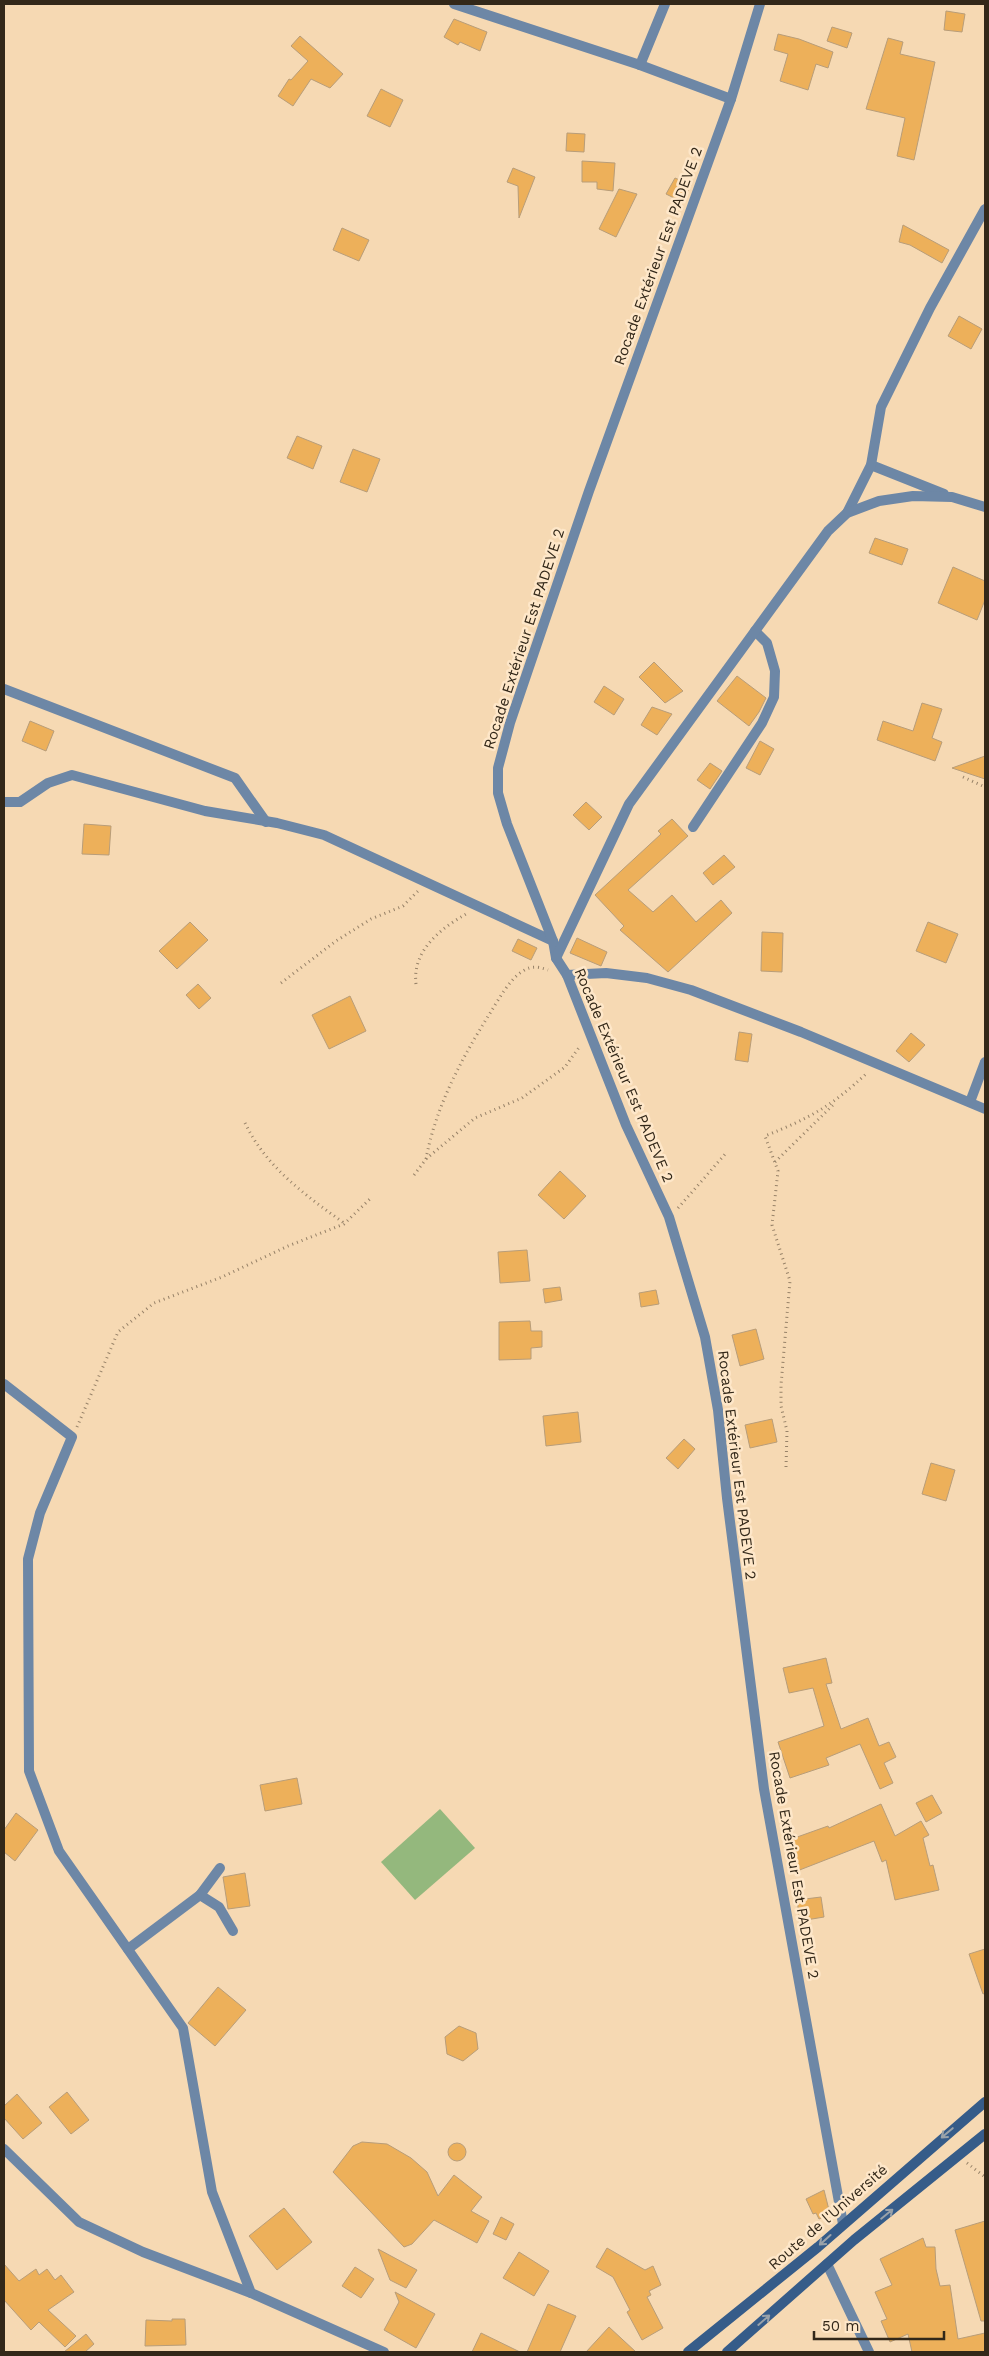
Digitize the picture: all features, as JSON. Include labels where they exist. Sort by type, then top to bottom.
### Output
[{"type":"main road","name":"Route de l'Université","points":[[688,2352],[843,2224],[985,2102]]},
{"type":"main road","points":[[727,2352],[827,2264],[985,2134]]},
{"type":"street","points":[[454,4],[640,65],[731,99]]},
{"type":"street","points":[[640,65],[665,4]]},
{"type":"street","name":"Rocade Extérieur Est PADEVE 2","points":[[760,4],[731,99],[589,491],[510,723],[498,768],[498,793],[507,824],[553,941],[556,958],[567,975],[626,1125],[669,1217],[705,1336],[718,1410],[727,1498],[764,1789],[843,2224]]},
{"type":"street","points":[[556,958],[629,804],[828,531],[847,513],[871,465],[881,407],[930,308],[985,209]]},
{"type":"street","points":[[871,465],[952,497],[985,507]]},
{"type":"street","points":[[847,513],[879,501],[913,496],[952,497]]},
{"type":"street","points":[[693,827],[762,723],[774,696],[775,672],[767,643],[755,631]]},
{"type":"street","points":[[4,689],[235,778],[266,822]]},
{"type":"street","points":[[4,802],[20,802],[48,783],[72,775],[205,811],[324,834],[553,941]]},
{"type":"street","points":[[567,975],[606,973],[647,978],[691,990],[878,1064],[985,1109]]},
{"type":"street","points":[[970,1102],[985,1062]]},
{"type":"street","points":[[4,1384],[72,1437],[40,1513],[28,1559],[29,1771],[59,1852],[183,2028],[212,2192],[251,2293]]},
{"type":"street","points":[[128,1949],[200,1895],[220,1868]]},
{"type":"street","points":[[200,1895],[220,1907],[234,1931]]},
{"type":"street","points":[[4,2149],[79,2222],[143,2252],[251,2293],[384,2352]]},
{"type":"street","points":[[827,2264],[869,2352]]},
{"type":"path","points":[[963,777],[985,787]]},
{"type":"path","points":[[281,983],[343,936],[371,919],[403,906],[428,882]]},
{"type":"path","points":[[416,984],[414,971],[421,953],[436,935],[479,906]]},
{"type":"path","points":[[426,1160],[430,1138],[445,1096],[466,1053],[504,991],[522,971],[535,966],[567,975]]},
{"type":"path","points":[[414,1175],[426,1160],[475,1118],[522,1098],[565,1067],[590,1034]]},
{"type":"path","points":[[775,1162],[878,1064]]},
{"type":"path","points":[[786,1467],[786,1431],[781,1406],[781,1385],[790,1281],[772,1225],[778,1171],[765,1136],[807,1119],[842,1097]]},
{"type":"path","points":[[245,1123],[254,1142],[292,1184],[344,1224]]},
{"type":"path","points":[[669,1217],[727,1152]]},
{"type":"path","points":[[72,1437],[118,1332],[154,1302],[222,1277],[288,1246],[344,1224],[372,1197]]},
{"type":"path","points":[[958,2157],[985,2177]]},
{"type":"green space","points":[[440,1809],[475,1848],[415,1900],[381,1862]]},
{"type":"building","points":[[946,11],[965,14],[962,32],[944,30]]},
{"type":"building","points":[[454,19],[487,32],[480,51],[460,42],[458,45],[444,37]]},
{"type":"building","points":[[832,27],[852,33],[847,48],[827,41]]},
{"type":"building","points":[[778,34],[799,39],[833,52],[828,68],[816,64],[808,90],[780,81],[788,54],[774,50]]},
{"type":"building","points":[[300,36],[343,74],[330,88],[311,79],[293,106],[278,96],[289,79],[291,80],[308,61],[291,46]]},
{"type":"building","points":[[888,38],[903,42],[900,54],[935,62],[914,160],[897,156],[905,118],[866,109]]},
{"type":"building","points":[[381,89],[403,100],[390,127],[367,116]]},
{"type":"building","points":[[567,133],[585,134],[584,152],[566,151]]},
{"type":"building","points":[[582,161],[615,163],[613,191],[597,189],[597,182],[582,182]]},
{"type":"building","points":[[513,168],[535,177],[519,218],[518,186],[507,182]]},
{"type":"building","points":[[675,178],[691,185],[682,202],[666,194]]},
{"type":"building","points":[[619,189],[637,194],[616,237],[599,229]]},
{"type":"building","points":[[903,225],[949,250],[942,263],[910,245],[899,242]]},
{"type":"building","points":[[342,228],[369,240],[359,261],[333,250]]},
{"type":"building","points":[[959,316],[982,329],[971,349],[948,336]]},
{"type":"building","points":[[297,436],[322,446],[313,469],[287,458]]},
{"type":"building","points":[[353,449],[380,459],[367,492],[340,482]]},
{"type":"building","points":[[875,538],[908,549],[902,565],[869,553]]},
{"type":"building","points":[[953,567],[985,581],[985,600],[977,620],[938,603]]},
{"type":"building","points":[[654,662],[683,691],[665,703],[639,677]]},
{"type":"building","points":[[737,676],[766,698],[749,726],[717,701]]},
{"type":"building","points":[[604,686],[624,699],[614,715],[594,702]]},
{"type":"building","points":[[922,703],[942,709],[932,738],[942,742],[935,761],[877,740],[883,721],[913,731]]},
{"type":"building","points":[[652,707],[672,714],[657,735],[641,725]]},
{"type":"building","points":[[30,721],[54,731],[46,751],[22,741]]},
{"type":"building","points":[[760,741],[774,749],[760,775],[746,768]]},
{"type":"building","points":[[985,756],[985,779],[952,768]]},
{"type":"building","points":[[710,763],[722,771],[710,789],[697,780]]},
{"type":"building","points":[[586,802],[602,817],[589,830],[573,815]]},
{"type":"building","points":[[672,819],[688,836],[628,890],[653,912],[672,895],[696,922],[721,900],[732,913],[668,972],[620,930],[624,926],[595,895],[661,834],[658,831]]},
{"type":"building","points":[[84,824],[111,826],[109,855],[82,854]]},
{"type":"building","points":[[724,855],[735,867],[713,885],[703,873]]},
{"type":"building","points":[[190,922],[208,940],[177,969],[159,951]]},
{"type":"building","points":[[928,922],[958,934],[946,963],[916,951]]},
{"type":"building","points":[[762,932],[783,933],[782,972],[761,971]]},
{"type":"building","points":[[577,938],[607,952],[601,966],[570,953]]},
{"type":"building","points":[[518,939],[537,948],[531,960],[512,951]]},
{"type":"building","points":[[198,984],[211,998],[199,1009],[186,995]]},
{"type":"building","points":[[350,996],[366,1031],[329,1049],[312,1015]]},
{"type":"building","points":[[739,1032],[752,1034],[748,1062],[735,1060]]},
{"type":"building","points":[[911,1033],[925,1045],[909,1062],[896,1051]]},
{"type":"building","points":[[560,1171],[586,1196],[564,1219],[538,1195]]},
{"type":"building","points":[[527,1250],[530,1281],[500,1283],[498,1252]]},
{"type":"building","points":[[560,1287],[562,1300],[545,1303],[543,1289]]},
{"type":"building","points":[[656,1290],[659,1304],[641,1307],[639,1293]]},
{"type":"building","points":[[530,1321],[531,1331],[542,1331],[542,1347],[531,1348],[531,1359],[499,1360],[499,1322]]},
{"type":"building","points":[[756,1329],[764,1359],[740,1366],[732,1335]]},
{"type":"building","points":[[578,1412],[581,1442],[546,1446],[543,1416]]},
{"type":"building","points":[[772,1419],[777,1442],[750,1448],[745,1425]]},
{"type":"building","points":[[684,1439],[695,1449],[678,1469],[666,1458]]},
{"type":"building","points":[[931,1463],[955,1470],[946,1501],[922,1494]]},
{"type":"building","points":[[826,1658],[832,1683],[826,1684],[841,1729],[868,1718],[879,1746],[889,1742],[896,1757],[884,1763],[893,1783],[880,1789],[860,1744],[826,1758],[829,1765],[790,1778],[778,1742],[824,1726],[813,1688],[789,1693],[783,1668]]},
{"type":"building","points":[[297,1778],[302,1804],[265,1811],[260,1785]]},
{"type":"building","points":[[932,1795],[942,1813],[926,1822],[916,1803]]},
{"type":"building","points":[[881,1804],[895,1836],[921,1821],[929,1835],[923,1838],[930,1866],[933,1865],[939,1890],[895,1900],[886,1860],[882,1862],[874,1841],[797,1871],[786,1841],[828,1826],[829,1828]]},
{"type":"building","points":[[16,1813],[38,1830],[15,1861],[4,1852],[4,1830]]},
{"type":"building","points":[[245,1873],[250,1906],[228,1909],[223,1877]]},
{"type":"building","points":[[821,1897],[824,1917],[800,1921],[797,1900]]},
{"type":"building","points":[[985,1949],[985,1993],[983,1994],[969,1954]]},
{"type":"building","points":[[218,1987],[246,2010],[215,2046],[188,2023]]},
{"type":"building","points":[[459,2026],[476,2033],[478,2049],[463,2061],[447,2054],[445,2037]]},
{"type":"building","points":[[67,2092],[89,2120],[71,2134],[49,2107]]},
{"type":"building","points":[[17,2094],[42,2123],[23,2139],[4,2118],[4,2106]]},
{"type":"building","points":[[362,2142],[387,2144],[411,2158],[427,2172],[438,2196],[454,2175],[482,2197],[471,2211],[489,2221],[477,2243],[434,2220],[412,2244],[404,2247],[333,2172],[353,2146]]},
{"type":"building","points":[[453,2143],[461,2143],[466,2148],[464,2159],[453,2161],[448,2156],[448,2148]]},
{"type":"building","points":[[824,2190],[830,2214],[819,2219],[816,2213],[813,2214],[806,2199]]},
{"type":"building","points":[[284,2208],[312,2242],[277,2270],[249,2236]]},
{"type":"building","points":[[501,2217],[514,2224],[506,2240],[493,2234]]},
{"type":"building","points":[[985,2221],[985,2321],[981,2321],[955,2230]]},
{"type":"building","points":[[923,2238],[926,2247],[935,2247],[936,2269],[940,2286],[950,2285],[958,2339],[985,2333],[985,2352],[912,2352],[908,2334],[890,2342],[881,2321],[887,2319],[875,2292],[892,2285],[880,2259]]},
{"type":"building","points":[[607,2248],[645,2270],[653,2266],[661,2285],[649,2291],[651,2295],[647,2297],[663,2328],[642,2340],[627,2312],[630,2310],[613,2277],[596,2267]]},
{"type":"building","points":[[378,2249],[417,2270],[406,2288],[390,2280]]},
{"type":"building","points":[[519,2252],[549,2271],[534,2296],[503,2278]]},
{"type":"building","points":[[4,2264],[19,2281],[36,2269],[39,2275],[47,2269],[55,2280],[61,2275],[74,2292],[48,2310],[76,2336],[65,2347],[39,2322],[31,2330],[4,2300]]},
{"type":"building","points":[[355,2267],[374,2279],[361,2298],[342,2286]]},
{"type":"building","points":[[395,2292],[435,2314],[416,2348],[384,2330],[399,2302]]},
{"type":"building","points":[[548,2304],[576,2316],[560,2352],[527,2352]]},
{"type":"building","points":[[172,2319],[185,2319],[186,2345],[145,2346],[146,2320],[172,2321]]},
{"type":"building","points":[[609,2327],[636,2352],[586,2352]]},
{"type":"building","points":[[481,2333],[520,2352],[472,2352]]},
{"type":"building","points":[[86,2334],[94,2344],[85,2352],[64,2352]]}]
